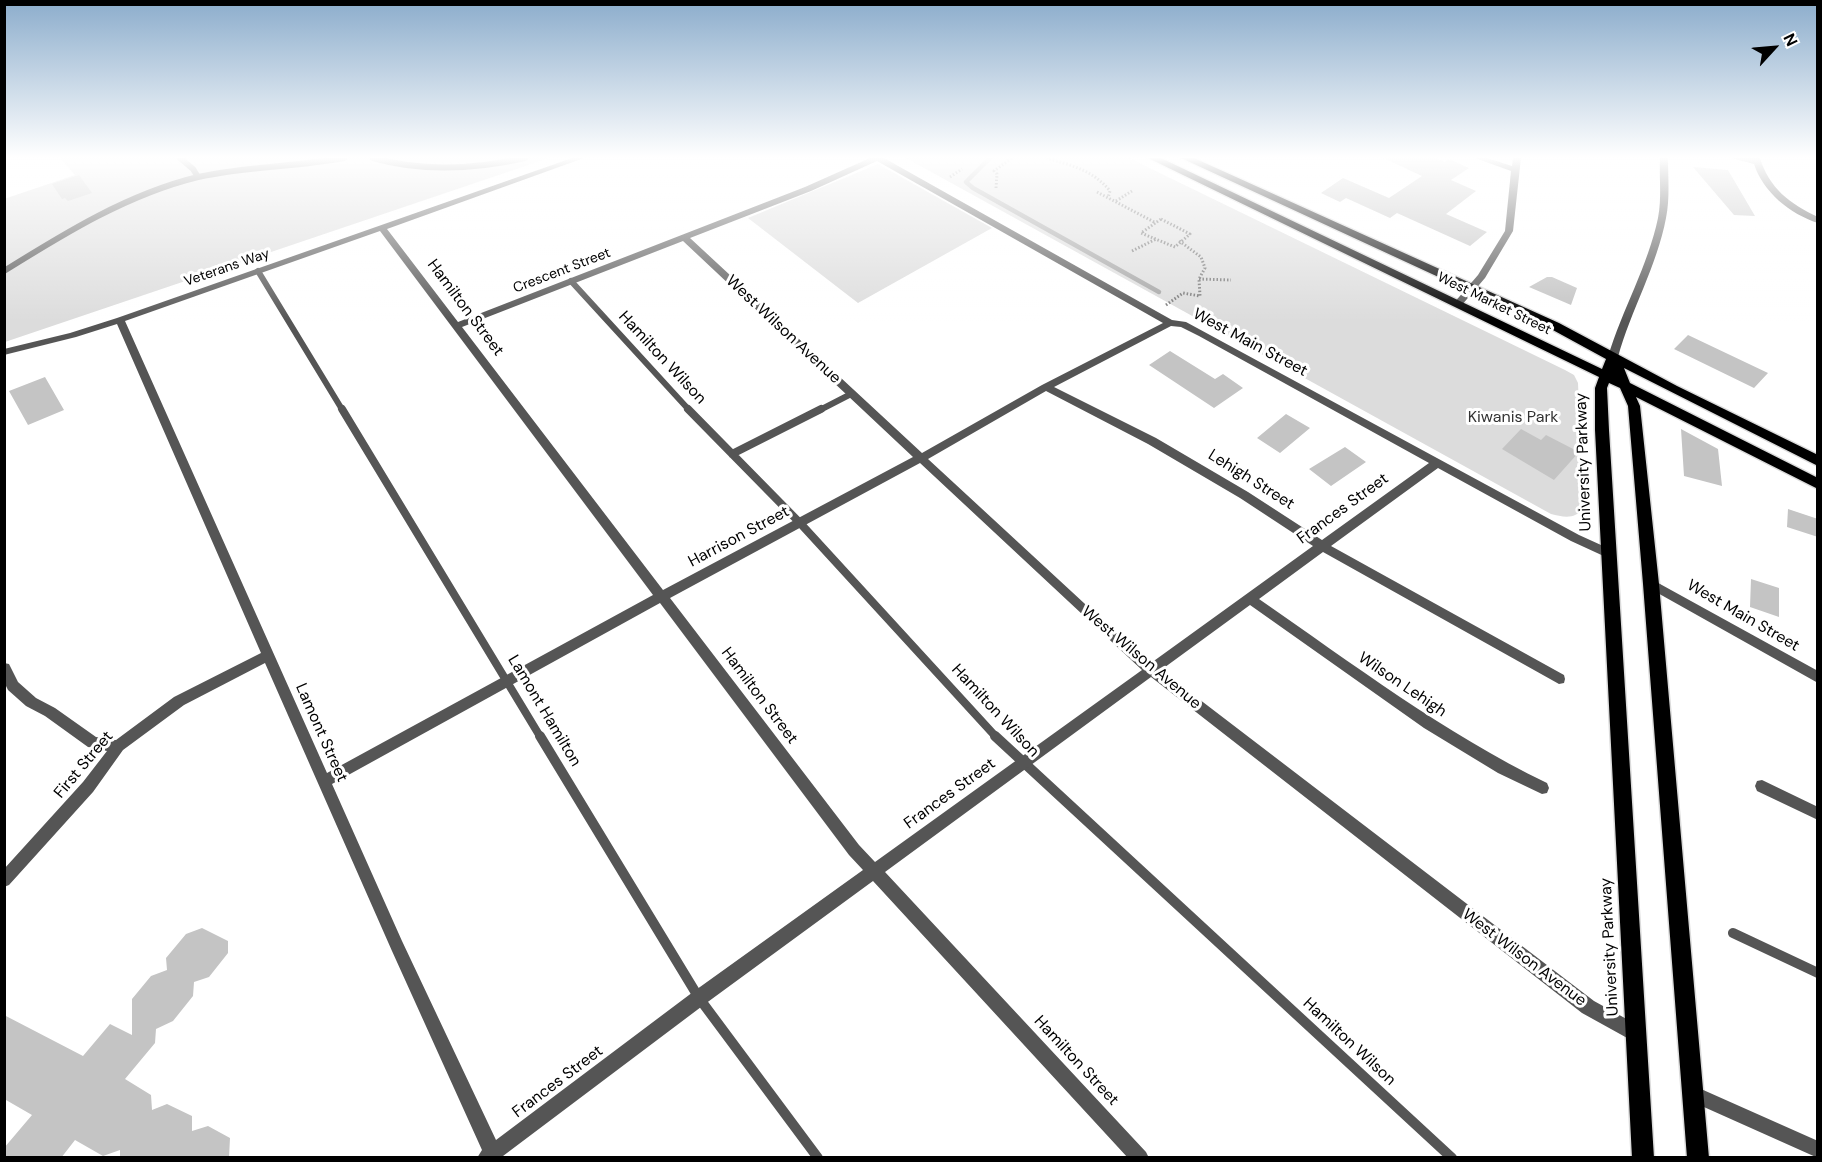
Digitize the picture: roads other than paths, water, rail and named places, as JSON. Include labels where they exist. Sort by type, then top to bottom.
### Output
[{"type":"main road","name":"West Market Street","points":[[1266,212],[1606,375],[1818,484]]},
{"type":"main road","name":"West Market Street","points":[[1304,212],[1555,326],[1818,461]]},
{"type":"main road","name":"University Parkway","points":[[1613,357],[1601,388],[1642,1158]]},
{"type":"main road","points":[[1613,357],[1634,406],[1651,584],[1698,1158]]},
{"type":"street","name":"Veterans Way","points":[[4,352],[73,335],[120,320],[427,212]]},
{"type":"street","name":"Crescent Street","points":[[456,326],[750,212]]},
{"type":"street","name":"West Main Street","points":[[975,212],[1170,323],[1183,324],[1575,538],[1608,553]]},
{"type":"street","points":[[1458,304],[1472,289],[1509,231],[1511,212]]},
{"type":"street","points":[[1613,357],[1620,329],[1644,273],[1663,212]]},
{"type":"street","points":[[1802,212],[1818,222]]},
{"type":"street","name":"Hamilton Street","points":[[382,228],[854,850],[1140,1158]]},
{"type":"street","name":"West Wilson Avenue","points":[[685,238],[1151,670],[1588,1008],[1635,1033]]},
{"type":"street","name":"Lamont Street","points":[[120,320],[491,1156]]},
{"type":"street","name":"Harrison Street","points":[[325,781],[662,596],[921,458],[1046,387],[1170,323]]},
{"type":"street","name":"Lehigh Street","points":[[1046,387],[1152,441],[1244,495],[1323,547],[1559,679]]},
{"type":"street","name":"Frances Street","points":[[491,1156],[699,998],[1437,463]]},
{"type":"street","name":"West Main Street","points":[[1651,584],[1818,678]]},
{"type":"street","name":"Wilson Lehigh","points":[[1250,599],[1380,692],[1500,769],[1542,788]]},
{"type":"street","name":"First Street","points":[[4,880],[88,787],[118,746],[179,700],[268,656]]},
{"type":"street","points":[[4,668],[13,686],[30,702],[50,712],[93,743],[118,746]]},
{"type":"street","points":[[1762,786],[1818,814]]},
{"type":"street","points":[[1692,1093],[1818,1150]]},
{"type":"lane","points":[[4,271],[51,242],[107,212]]},
{"type":"lane","name":"Lamont Hamilton","points":[[258,271],[699,998],[818,1158]]},
{"type":"lane","name":"Hamilton Wilson","points":[[571,281],[646,362],[653,373],[801,523],[1008,750],[1452,1158]]},
{"type":"lane","points":[[732,454],[851,394]]},
{"type":"lane","points":[[1733,933],[1818,973]]},
{"type":"waterway","points":[[1016,212],[1159,292]]},
{"type":"park label","name":"Kiwanis Park","points":[[1513,418]]}]
